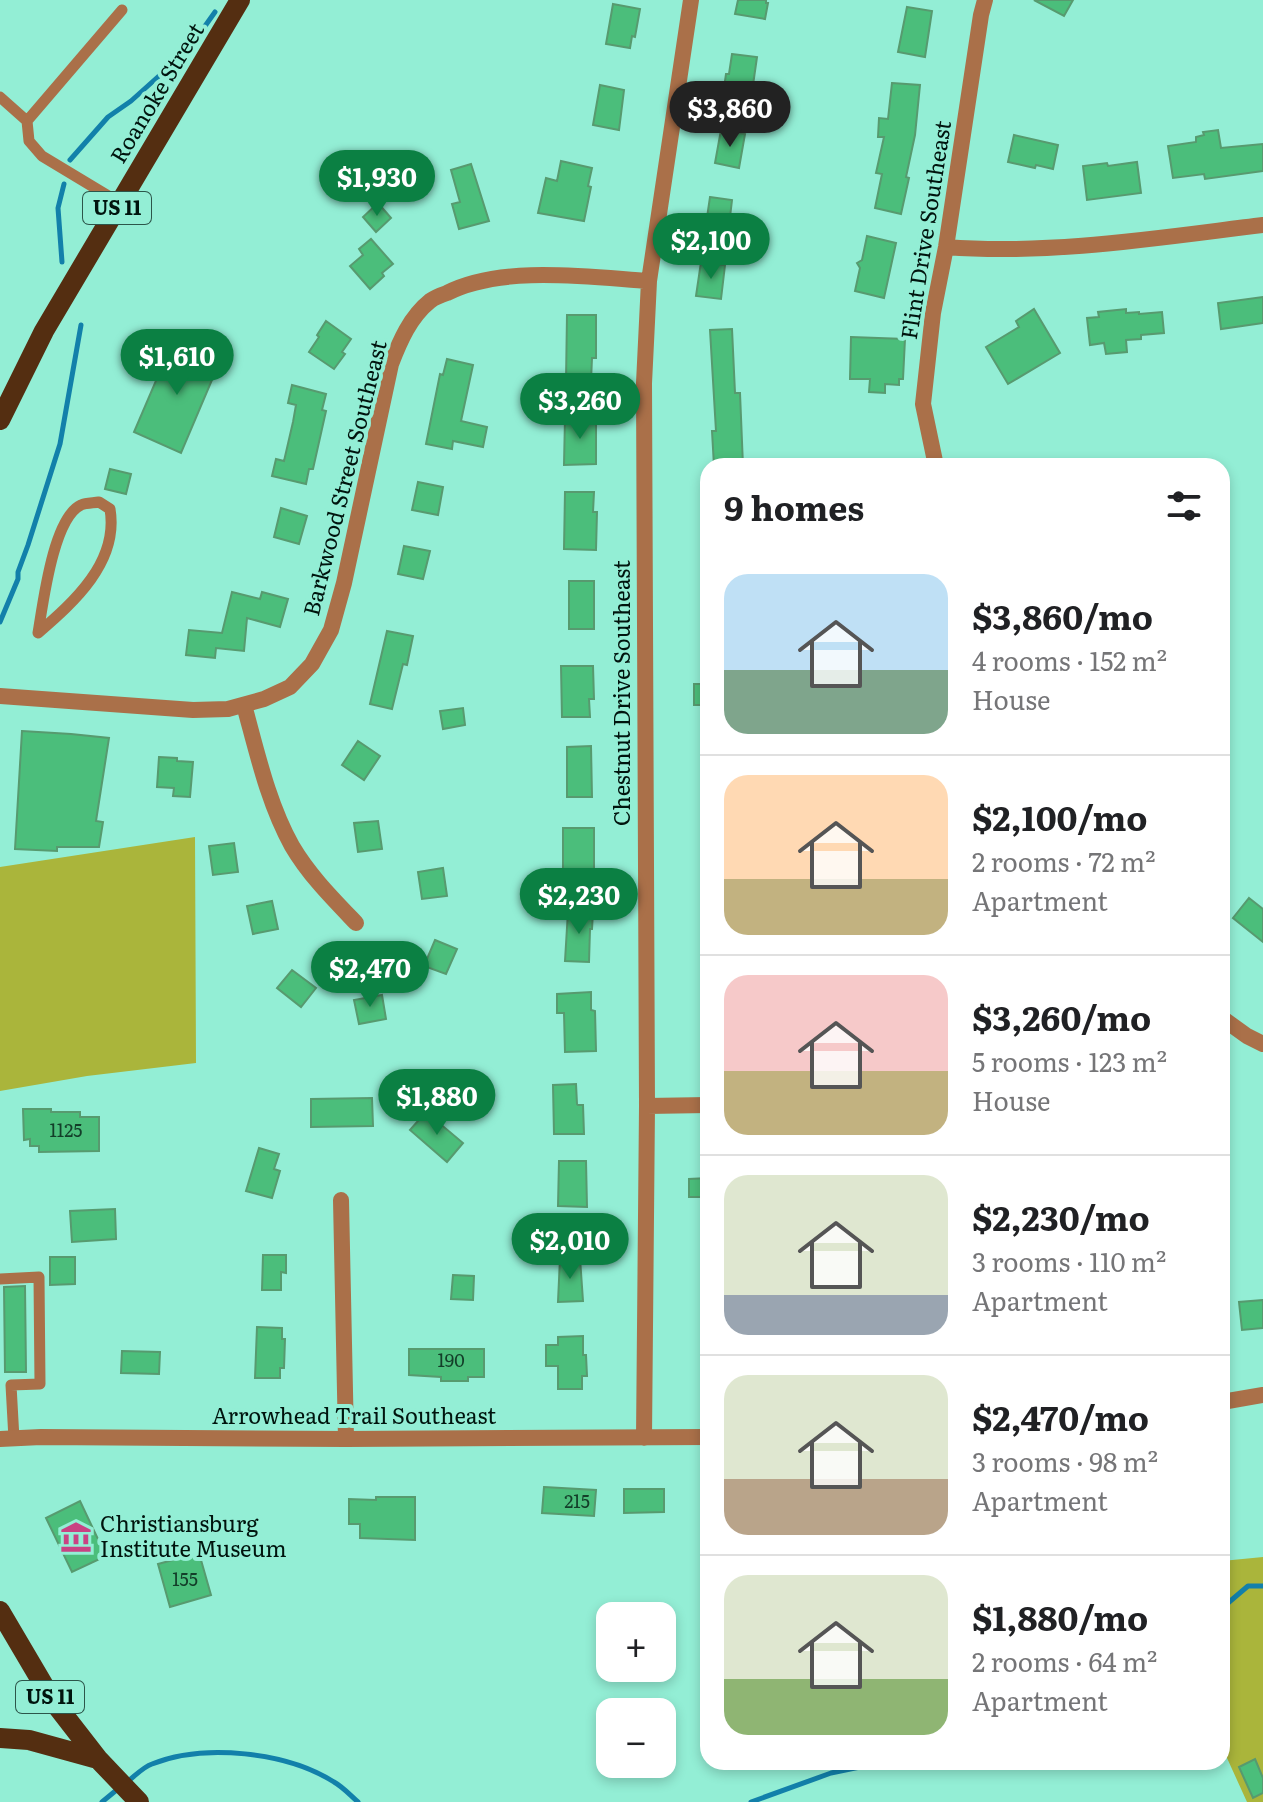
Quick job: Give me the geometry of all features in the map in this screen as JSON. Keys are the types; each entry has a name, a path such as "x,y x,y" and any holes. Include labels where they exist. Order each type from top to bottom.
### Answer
{"main road":[{"name":"Roanoke Street","path":"2,408 44,331 240,0"},
{"name":"US 11","path":"0,1611 53,1701 98,1759 139,1802"},
{"path":"0,1738 29,1740 98,1759"}],"street":[{"name":"Chestnut Drive Southeast","path":"644,1438 647,1106 644,383 649,281 691,0"},
{"name":"Flint Drive Southeast","path":"934,458 923,404 933,313 985,0"},
{"path":"946,247 989,250 1084,247 1263,225"},
{"name":"Barkwood Street Southeast","path":"0,696 193,710 228,709 264,699 290,687 312,664 331,630 391,364 405,329 430,301 465,284 518,276 571,275 649,281"},
{"path":"244,705 276,810 293,846 319,884 356,923"},
{"path":"1230,1024 1263,1044"},
{"path":"647,1106 700,1105"},
{"path":"341,1200 346,1439"},
{"path":"1230,1401 1263,1395"},
{"name":"Arrowhead Trail Southeast","path":"7,1439 700,1437"}],"lane":[{"path":"27,121 122,10"},
{"path":"0,97 27,121 29,141 42,156 120,203"},
{"path":"99,502 110,509 113,524 109,543 94,576 77,598 38,633 61,530 81,505 99,502"},
{"path":"0,1279 39,1277 40,1384 6,1386 7,1439"}],"green space":[{"path":"195,837 196,1063 87,1076 0,1091 0,867"},
{"path":"1263,1557 1263,1802 1247,1802 1230,1765 1230,1560"}],"building":[{"path":"738,0 766,0 765,19 735,14"},
{"path":"1034,0 1073,0 1064,16"},
{"path":"613,4 640,9 630,48 606,44"},
{"path":"907,7 932,11 925,57 898,52"},
{"path":"732,54 757,57 751,99 723,95"},
{"path":"892,83 920,85 915,135 906,177 909,178 901,214 875,208 882,174 876,173 884,137 878,137 879,118 888,119"},
{"path":"600,85 624,90 619,130 593,125"},
{"path":"721,130 745,134 739,168 715,163"},
{"path":"1218,130 1221,148 1263,144 1263,171 1205,179 1204,174 1173,178 1168,146 1196,142 1196,137 1204,135 1203,132"},
{"path":"1014,135 1058,145 1053,169 1008,162"},
{"path":"561,161 592,168 584,221 538,213 546,178 557,181"},
{"path":"1137,162 1141,193 1087,200 1083,166"},
{"path":"471,164 489,221 459,229 452,204 460,202 451,170"},
{"path":"710,197 732,200 728,234 705,231"},
{"path":"378,203 391,218 376,232 363,217"},
{"path":"867,236 896,243 884,298 855,291 860,268 857,263 862,260"},
{"path":"371,239 393,264 370,289 350,266 363,255 359,249"},
{"path":"701,262 725,265 721,299 696,296"},
{"path":"1263,297 1263,323 1221,329 1218,303"},
{"path":"1034,309 1060,353 1008,384 986,347 1019,327 1016,321"},
{"path":"1126,309 1126,313 1162,312 1164,333 1126,340 1127,352 1106,354 1104,343 1090,345 1087,318 1099,317 1098,312"},
{"path":"567,315 596,315 596,358 592,358 591,381 566,381"},
{"path":"326,321 351,339 334,369 309,352"},
{"path":"732,329 735,393 740,393 743,458 714,458 712,431 716,431 710,330"},
{"path":"851,337 905,339 903,379 899,379 899,385 885,384 885,393 869,392 870,379 850,379"},
{"path":"173,341 220,361 181,453 134,432"},
{"path":"447,359 473,365 461,421 487,427 483,447 453,441 452,449 426,444 440,374 443,375"},
{"path":"292,385 326,394 322,410 326,411 313,469 309,469 306,484 272,476 276,459 284,461 293,422 296,405 288,403"},
{"path":"565,418 596,418 596,464 564,465"},
{"path":"110,469 131,474 126,494 105,489"},
{"path":"418,482 443,487 438,515 412,510"},
{"path":"565,492 594,492 596,550 564,549"},
{"path":"281,508 307,516 299,544 274,537"},
{"path":"404,546 430,551 423,579 398,574"},
{"path":"569,581 594,581 594,629 569,629"},
{"path":"232,592 260,599 262,592 288,599 280,627 247,618 244,651 216,648 215,658 186,655 189,630 222,633"},
{"path":"387,631 413,636 392,709 370,704"},
{"path":"561,666 593,666 594,699 589,699 590,717 562,717"},
{"path":"694,684 700,684 700,705 694,705"},
{"path":"463,708 465,725 443,729 440,711"},
{"path":"22,731 109,738 96,821 103,822 99,847 57,847 57,851 15,849"},
{"path":"358,741 380,756 364,780 342,765"},
{"path":"591,746 592,797 567,797 567,747"},
{"path":"159,757 193,762 190,797 173,796 174,788 157,787"},
{"path":"378,821 382,849 358,852 354,823"},
{"path":"563,828 594,828 594,885 563,885"},
{"path":"234,843 238,872 213,875 209,846"},
{"path":"443,868 447,896 422,899 418,872"},
{"path":"1249,898 1263,909 1263,942 1233,918"},
{"path":"272,901 278,929 253,934 247,906"},
{"path":"568,911 593,912 589,962 565,961"},
{"path":"435,940 457,949 446,974 424,966"},
{"path":"292,970 316,988 301,1007 277,988"},
{"path":"591,992 596,1051 565,1052 564,1013 557,1013 557,994"},
{"path":"382,995 386,1019 359,1024 354,1000"},
{"path":"576,1084 577,1104 583,1105 584,1134 554,1134 553,1085"},
{"path":"372,1098 373,1126 311,1127 311,1099"},
{"path":"23,1109 80,1112 80,1117 99,1117 99,1151 39,1152 39,1146 30,1146 30,1139 24,1140"},
{"path":"426,1112 463,1143 447,1162 410,1130"},
{"path":"259,1148 279,1154 274,1169 280,1171 272,1198 246,1191"},
{"path":"559,1161 586,1161 587,1207 558,1206"},
{"path":"700,1178 700,1197 689,1197 689,1179"},
{"path":"115,1209 116,1239 72,1242 70,1211"},
{"path":"263,1255 286,1255 286,1273 281,1272 281,1290 262,1290"},
{"path":"50,1257 75,1257 75,1284 50,1285"},
{"path":"560,1258 580,1258 583,1301 558,1302"},
{"path":"453,1275 474,1276 473,1300 451,1299"},
{"path":"25,1286 26,1372 5,1372 4,1287"},
{"path":"1263,1300 1263,1328 1242,1330 1239,1302"},
{"path":"257,1327 282,1328 282,1339 285,1339 284,1368 280,1368 280,1378 255,1378"},
{"path":"583,1336 587,1376 582,1376 582,1389 558,1389 558,1366 546,1366 546,1345 558,1345 558,1337"},
{"path":"409,1349 484,1349 484,1377 468,1377 468,1381 441,1381 441,1377 409,1375"},
{"path":"122,1351 160,1352 159,1374 121,1373"},
{"path":"544,1487 596,1490 594,1516 542,1513"},
{"path":"624,1489 664,1489 664,1512 624,1513"},
{"path":"376,1497 415,1497 415,1540 360,1538 360,1524 349,1524 349,1499 376,1500"},
{"name":"Christiansburg Institute Museum","path":"80,1501 106,1556 72,1572 46,1518"},
{"path":"199,1553 211,1595 170,1607 158,1564"},
{"path":"1255,1759 1263,1778 1263,1793 1253,1798 1239,1767"}],"waterway":[{"path":"70,160 108,117 131,101 188,50 215,12"},
{"path":"62,262 58,208 64,184"},
{"path":"0,622 18,579 60,444 81,325"},
{"path":"1230,1601 1248,1586 1263,1586"},
{"path":"127,1782 149,1765 173,1758 196,1754 245,1754 315,1772 337,1784 358,1802"},
{"path":"751,1802 845,1770"},
{"path":"102,1802 119,1788"}],"place":[{"name":"Christiansburg Institute Museum","path":"76,1537"}]}
